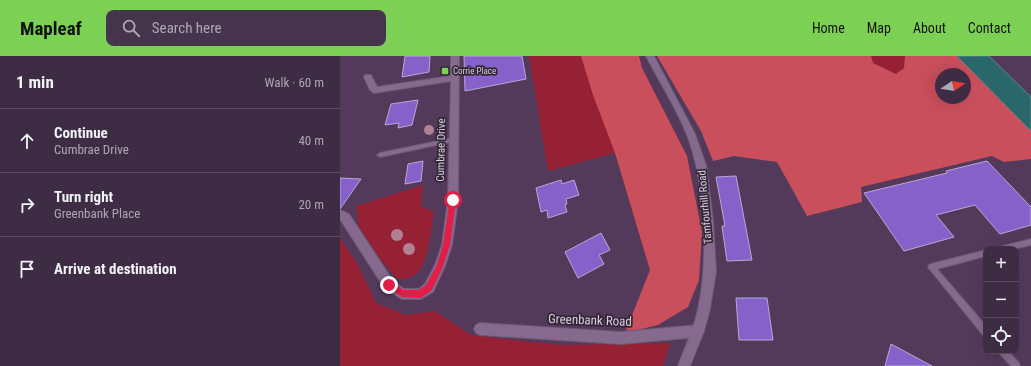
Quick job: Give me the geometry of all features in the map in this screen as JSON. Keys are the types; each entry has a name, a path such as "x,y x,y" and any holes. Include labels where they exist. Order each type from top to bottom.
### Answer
{"street":[{"name":"Cumbrae Drive","path":"340,214 345,217 389,285 402,294 421,294 429,288 440,266 447,245 453,200 455,56"},
{"name":"Tamfourhill Road","path":"650,56 691,134 701,165 708,221 710,271 698,331 684,366"},
{"path":"368,77 374,90 454,78"},
{"name":"Greenbank Road","path":"480,329 621,338 698,331"}],"lane":[{"path":"380,155 453,140"},
{"path":"1014,246 1031,242"},
{"path":"983,254 931,267 983,329"},
{"path":"1006,354 1016,366"}],"shaded area":[{"path":"529,56 639,56 642,68 687,156 702,232 678,291 650,270 615,153 548,171"},
{"path":"581,56 639,56 642,68 687,156 702,232 699,280 688,307 658,325 625,333 650,270 615,153 593,95"},
{"path":"657,56 871,56 873,63 896,74 904,68 905,56 957,56 969,68 935,68 935,104 971,104 971,70 1031,131 1031,159 1004,162 992,156 861,187 862,202 807,216 777,162 734,156 713,161 701,131"},
{"path":"871,56 905,56 904,68 896,74 873,63"},
{"path":"957,56 989,56 1031,97 1031,131 971,70 971,68 969,68"},
{"path":"423,185 421,207 434,211 431,234 425,260 422,267 414,276 397,279 379,258 359,227 356,206"},
{"path":"340,238 358,265 376,303 406,315 435,311 471,335 559,345 670,343 663,366 340,366"}],"building":[{"path":"405,56 430,56 429,72 402,77"},
{"path":"464,56 522,56 526,79 465,91"},
{"path":"418,100 412,125 398,128 399,123 385,125 391,104"},
{"path":"423,161 421,181 405,184 408,164"},
{"path":"987,161 1031,207 1031,225 1000,234 975,205 936,215 954,237 904,251 864,193 947,173 946,171"},
{"path":"736,176 752,260 727,261 722,226 725,226 716,177"},
{"path":"340,178 361,179 340,209"},
{"path":"561,180 562,184 574,180 579,195 566,199 567,204 565,205 567,212 548,218 547,210 541,212 536,188"},
{"path":"601,233 610,250 599,255 604,264 578,278 565,252"},
{"path":"736,298 767,298 773,340 739,340"},
{"path":"891,344 932,366 885,366"}],"place":[{"name":"Corrie Place","path":"445,71"}],"route":[{"path":"389,285 402,294 421,294 429,288 440,266 447,245 453,200"}]}
